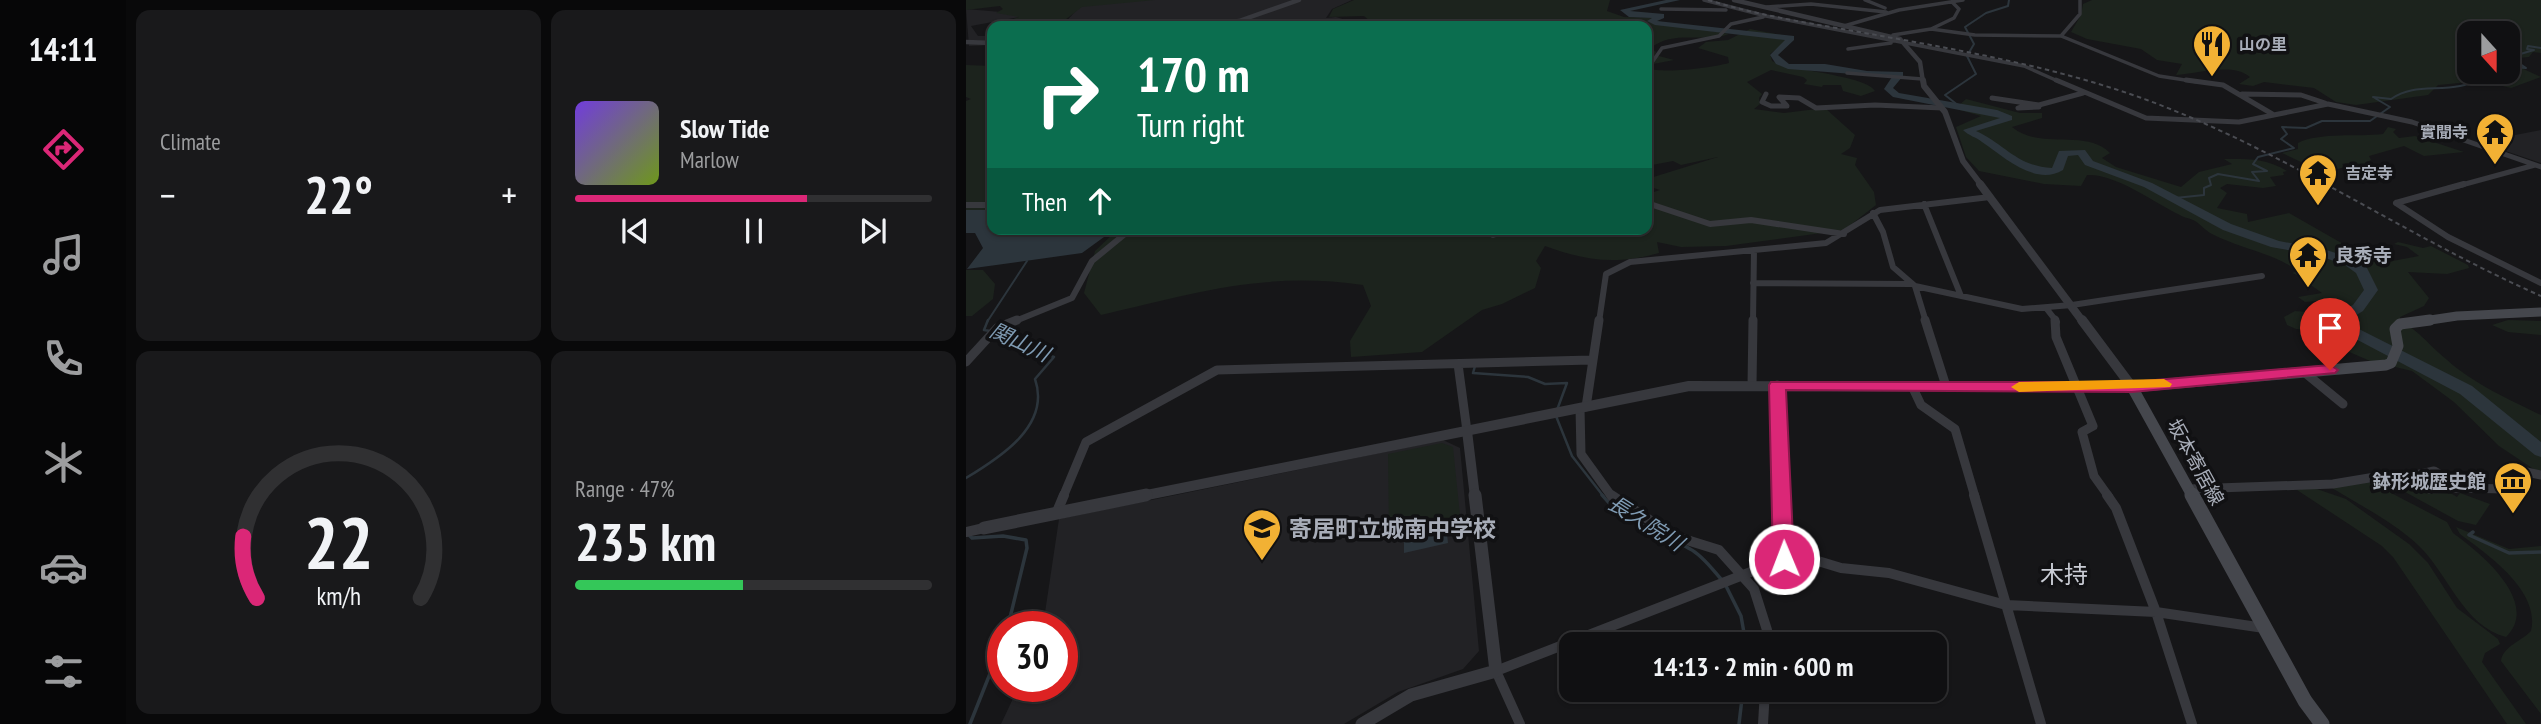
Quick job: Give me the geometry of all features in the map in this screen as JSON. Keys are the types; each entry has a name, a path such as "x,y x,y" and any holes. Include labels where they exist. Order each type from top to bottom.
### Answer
{"main road":[{"path":"2132,387 2391,363 2400,344 2396,326 2411,320 2541,312"},
{"name":"坂本寄居線","path":"2132,387 2305,701 2322,724"}],"street":[{"path":"1238,21 1299,0"},
{"path":"1704,0 1740,11 2030,68 2135,115 2157,120 2239,122 2328,104"},
{"path":"1734,0 1893,35 1931,29 1954,18 1959,9 1953,3"},
{"path":"1865,0 1890,12"},
{"path":"1844,26 1890,12 1964,0"},
{"path":"2061,36 2080,14 2080,0"},
{"path":"1767,7 1788,2 1810,2 1890,12"},
{"path":"1661,9 1740,11"},
{"path":"1653,61 1662,47 1725,31 1737,22 1766,16"},
{"path":"1931,29 1975,35 2061,36 2138,65 2159,76 2218,83 2274,115"},
{"path":"1893,35 1920,62 1922,79 1933,99 1942,108 1959,153 2132,387"},
{"path":"966,42 987,43"},
{"path":"1848,49 1900,42"},
{"path":"1847,73 1922,79"},
{"path":"1760,87 1766,94 1779,97 1805,97 1815,108 1875,105 1942,108"},
{"path":"1992,98 2039,105 2083,93"},
{"path":"1766,94 1764,104 1787,106 1779,97"},
{"path":"2241,94 2301,95 2328,104 2412,122 2539,165"},
{"path":"2029,104 2018,108 2038,108 2039,105"},
{"path":"2539,165 2396,204 2468,249 2507,264 2541,284"},
{"path":"1767,632 1760,603 1742,574 1718,550 1674,536 1613,498 1581,454 1583,407 1606,274 1630,262 1826,243 1873,213 1990,197"},
{"path":"1924,204 1961,296"},
{"path":"966,205 987,205"},
{"path":"1652,205 1710,224 1751,220 1843,234"},
{"path":"1873,213 1879,222 1888,263 1914,285 1946,386"},
{"path":"966,362 997,328 1072,299 1091,261 1122,235"},
{"path":"1752,385 1754,250"},
{"path":"1753,284 1914,285 2013,309 2072,305 2262,276"},
{"path":"2046,308 2057,322 2056,337 2085,403 2083,408 2093,426 2082,432 2094,476 2116,508 2156,612 2192,724"},
{"path":"1056,514 1086,442 1217,370 1591,359"},
{"path":"1458,364 1496,671 1520,724"},
{"path":"2304,372 2343,404"},
{"path":"1777,385 1784,559"},
{"path":"966,532 1689,386 2132,387"},
{"path":"1913,386 1921,405 1955,429 2041,724"},
{"path":"2189,489 2333,484 2381,476 2430,489 2504,489 2511,487 2526,470 2541,475"},
{"path":"2394,480 2434,471 2463,488"},
{"path":"1362,724 1411,695 1438,685 1496,671 1784,559 1889,573 2006,605 2156,612 2265,628"},
{"path":"1763,724 1764,702"}],"shaded area":[{"path":"966,0 1155,0 1082,7 1064,21 1007,21 1019,17 996,13 1003,9 1000,6 966,10"},
{"path":"1146,0 1352,0 1332,9 1326,18 1336,17 1349,21 1067,21 1080,6"},
{"path":"1354,0 1610,0 1607,11 1624,17 1663,18 1657,21 1729,34 1710,38 1670,39 1652,47 1652,21 1370,21 1364,16 1329,17 1333,9"},
{"path":"2092,0 2541,0 2541,53 2533,52 2529,57 2520,58 2520,21 2457,21 2457,83 2438,85 2428,95 2356,105 2336,102 2314,88 2264,82 2253,86 2239,84 2250,77 2234,70 2176,75 2182,64 2157,60 2141,49 2087,39 2071,32 2081,15 2083,4"},
{"path":"966,9 1024,16 971,26 978,36 987,36 987,45 969,46"},
{"path":"1750,29 1792,37 1770,54 1772,61 1858,81 1875,91 1861,96 1843,91 1841,85 1822,87 1804,84 1807,80 1803,77 1771,70 1747,82 1762,94 1759,98 1760,104 1754,109 1784,113 1825,108 1855,135 1850,148 1841,154 1857,158 1855,165 1874,192 1876,205 1844,230 1726,246 1681,247 1657,242 1659,253 1615,260 1588,258 1545,246 1536,261 1541,268 1535,288 1502,304 1482,310 1422,352 1351,357 1350,341 1371,306 1363,285 1294,281 1230,286 1101,315 1084,293 1095,251 1112,235 1652,235 1652,193 1660,190 1652,188 1652,177 1718,157 1681,165 1673,161 1652,165 1652,69 1675,70 1729,63 1728,57 1698,48 1706,42 1728,40"},
{"path":"1652,49 1656,52 1655,55 1674,60 1652,64"},
{"path":"966,65 987,66 987,210 966,210 966,101 971,99 966,97"},
{"path":"2520,67 2541,77 2511,88 2494,84 2520,84"},
{"path":"1966,99 2020,113 2042,113 2042,118 2012,127 2036,138 2076,140 2100,146 2110,153 2102,158 2116,167 2181,187 2199,172 2232,164 2224,159 2264,161 2287,171 2283,172 2284,175 2270,177 2276,186 2263,188 2227,184 2220,188 2227,193 2217,208 2247,214 2248,222 2289,213 2352,249 2387,262 2419,256 2407,247 2394,244 2398,242 2423,248 2431,246 2468,265 2469,268 2447,274 2408,272 2429,298 2424,306 2400,317 2400,320 2467,376 2541,415 2541,474 2499,446 2454,402 2412,371 2370,361 2338,347 2316,326 2318,331 2296,329 2287,325 2284,317 2295,311 2307,312 2315,325 2311,304 2317,301 2305,302 2298,297 2322,293 2305,281 2308,279 2292,273 2298,271 2288,265 2212,234 2195,221 2110,179 2087,175 2081,186 2044,184 1979,171 1966,157 1956,127 1981,116 1960,110 1958,106"},
{"path":"2388,127 2396,129 2393,132 2399,138 2415,136 2464,152 2424,156 2404,146 2369,156 2371,160 2367,162 2371,167 2346,163 2342,164 2345,167 2327,172 2305,168 2301,162 2282,153 2298,149 2298,143 2317,137 2383,134"},
{"path":"2541,130 2541,163 2485,144 2510,136"},
{"path":"966,210 987,210 987,235 1107,235 1082,253 967,269 983,248 975,233 966,233"},
{"path":"966,270 983,270 995,284 993,299 972,316 966,316"},
{"path":"2508,320 2541,321 2541,335 2508,332 2492,325"},
{"name":"寄居町立城南中学校","path":"1443,440 1460,448 1479,651 1463,669 1398,692 1344,724 1001,724 1011,702 1078,702 1078,611 1045,611 1059,519"},
{"path":"1442,443 1453,447 1460,516 1389,532 1388,454"},
{"path":"2370,482 2447,522 2453,533 2491,566 2512,594 2516,609 2515,624 2506,637 2478,622 2429,557 2408,536 2332,488"},
{"path":"2387,482 2447,491 2457,497 2460,493 2490,504 2476,525 2458,521"},
{"path":"2311,487 2346,499 2409,544 2428,563 2457,608 2498,639 2500,644 2485,653 2482,662 2526,724 2507,724 2393,557 2382,546 2297,490"},
{"path":"1446,524 1448,543 1404,553 1404,533"},
{"path":"2456,527 2509,549 2541,546 2541,714 2501,661 2505,651 2531,631 2532,616 2528,601 2509,574 2460,534"}],"waterway":[{"path":"1651,21 1661,16 1632,15 1624,10 1677,0"},
{"path":"1959,106 1945,95 1976,74 1967,56 1974,44 1965,27 1986,13 2008,6 2009,0"},
{"path":"1652,22 1791,38 1774,55 1779,62 1788,66 1825,67 1867,74 1900,74 1889,84 1888,89 1896,95 1997,113 2009,118 1968,130 2026,167 2054,171 2059,168 2063,153 2081,152 2089,163 2148,185 2227,227 2276,244 2323,253 2350,262 2362,271 2371,290 2358,308 2336,318 2338,324 2451,380 2495,412 2541,451"},
{"path":"2520,54 2534,50 2527,49 2528,46 2541,48"},
{"path":"2520,64 2526,68 2520,68"},
{"path":"2175,198 2204,195 2204,188 2211,185 2209,178 2218,174 2259,181 2252,172 2267,171 2253,164 2258,157 2294,148 2281,139 2287,134 2282,127 2306,128 2322,121 2370,121 2390,107 2373,97 2391,99 2407,91 2466,84"},
{"name":"関山川","path":"988,321 1027,261"},
{"name":"関山川","path":"988,321 984,330 990,331"},
{"name":"関山川","path":"966,478 994,460 1020,438 1036,411 1038,396 1035,379 1054,357 1003,339 1000,330"},
{"name":"長久院川","path":"1475,366 1473,373 1528,377 1545,384 1567,383 1557,410"},
{"name":"長久院川","path":"1556,416 1572,456 1604,497"},
{"name":"長久院川","path":"1604,497 1632,519 1694,552 1707,562 1721,579"},
{"path":"2473,532 2469,535 2509,553 2541,552"},
{"name":"関山川","path":"968,534 972,538 1003,536 1026,540 1027,548 1012,611"},
{"name":"長久院川","path":"1725,584 1741,616 1744,632"},
{"name":"関山川","path":"970,724 987,681"},
{"name":"長久院川","path":"1739,724 1742,702"}],"railway":[{"path":"1708,0 1778,17 2037,67 2147,100 2248,144 2442,248 2541,296"}],"slow traffic":[{"path":"2019,387 2132,387 2164,384"}],"place":[{"name":"山の里","path":"2212,78"},
{"name":"實聞寺","path":"2495,166"},
{"name":"吉定寺","path":"2318,207"},
{"name":"良秀寺","path":"2308,289"},
{"name":"鉢形城歴史館","path":"2513,515"},
{"name":"寄居町立城南中学校","path":"1262,562"}],"district":[{"name":"木持","path":"2064,574"}],"route":[{"path":"1784,559 1777,385 2132,387 2330,370"}]}
